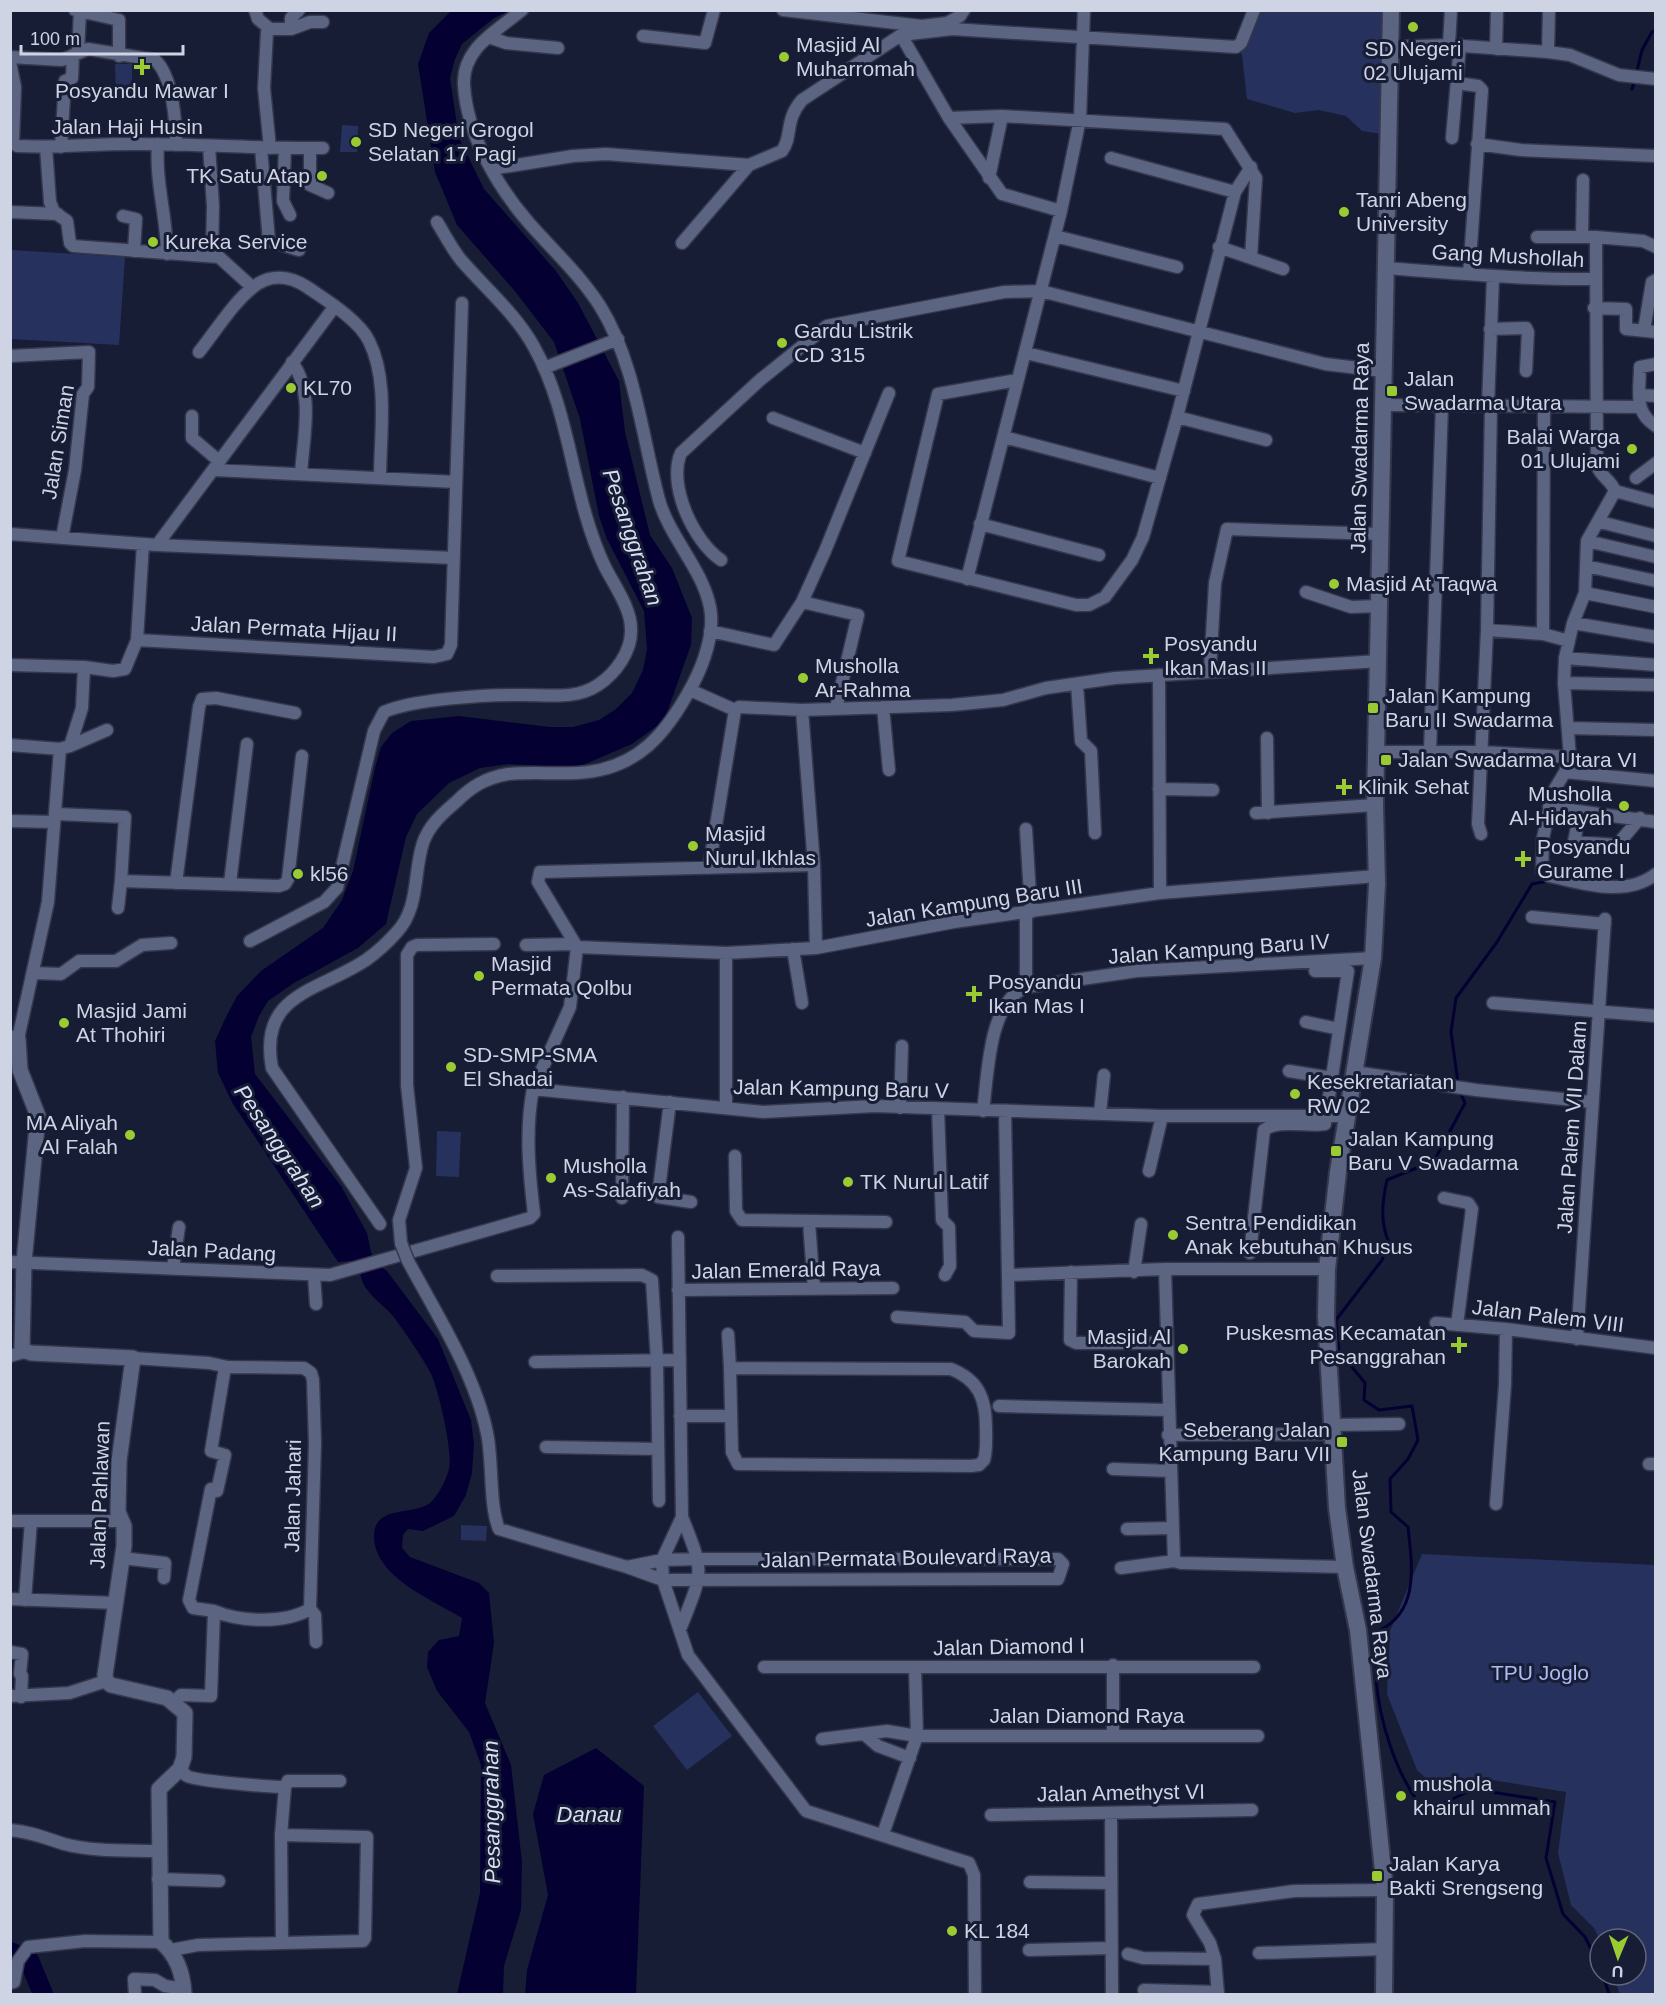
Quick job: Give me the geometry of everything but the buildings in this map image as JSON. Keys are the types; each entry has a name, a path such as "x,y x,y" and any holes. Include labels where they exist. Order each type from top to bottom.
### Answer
{"main road":[{"name":"Jalan Swadarma Raya","path":"1384,1995 1385,1890 1358,1630 1345,1567 1337,1508 1326,1317 1327,1269 1345,1116 1373,958 1377,876 1376,805 1384,268 1391,10"}],"street":[{"path":"255,10 258,19 270,29 291,29 310,22 323,22"},
{"path":"291,29 291,18 299,10"},
{"path":"380,1224 272,1068 269,1039 280,1010 298,995 366,960 396,933 409,915 423,843 430,829 473,786 493,777 532,772 579,773 623,762 652,744 671,723 690,690 705,656 710,631 711,610 706,593 668,525 660,503 629,372 615,341 584,284 522,215 491,169 469,114 464,83 470,57 476,46 522,10"},
{"path":"643,36 705,43 714,10"},
{"path":"967,579 1055,236 1080,120 1084,10"},
{"path":"682,243 749,165 782,151 787,141 790,116 802,100 897,38 952,29 1236,48 1241,43 1254,10"},
{"path":"1451,10 1457,82 1452,138"},
{"path":"1496,49 1497,10"},
{"path":"1548,52 1549,10"},
{"path":"61,147 65,81 72,78 76,53 77,11 119,20 119,56"},
{"path":"788,11 922,26 946,22 962,13"},
{"path":"270,29 267,32 264,88 269,241 299,249"},
{"path":"489,37 506,43 558,48"},
{"path":"897,38 989,178 1002,194 1061,211"},
{"path":"1391,47 1454,45 1548,52 1570,55 1618,75 1656,79"},
{"path":"10,57 62,60 88,49 119,56 150,59 159,63 176,111 176,145"},
{"name":"Jalan Haji Husin","path":"10,62 15,87 13,142 17,146 158,144 323,148"},
{"path":"1457,82 1481,88 1469,274"},
{"path":"949,118 1002,116 1219,126 1228,131 1251,167 1257,186 1251,257"},
{"path":"989,178 1002,116"},
{"path":"158,144 158,185 167,235 167,254"},
{"path":"1477,144 1521,150 1656,156"},
{"path":"209,146 213,206 212,255"},
{"path":"46,147 50,202 58,214 67,221 70,243 73,246 167,254 212,255 223,258 232,270 252,287"},
{"path":"285,148 283,201 290,215"},
{"path":"310,148 310,185 328,193"},
{"path":"491,169 573,156 606,154 749,165"},
{"path":"1111,158 1235,192"},
{"path":"1017,380 938,394 898,561 1076,605 1096,603 1105,597 1125,569 1143,537 1178,417 1219,247 1235,192 1251,167"},
{"path":"1582,236 1583,180"},
{"path":"10,212 58,214"},
{"path":"123,216 136,219 132,251"},
{"path":"250,941 324,902 337,888 363,769 374,731 384,712 424,703 485,697 567,696 597,686 619,665 626,652 632,630 585,517 547,367 528,336 460,259 437,222"},
{"path":"1055,236 1177,267"},
{"path":"1537,237 1596,237 1643,241 1656,247"},
{"path":"1596,237 1594,309 1597,466 1600,474 1611,482 1615,491"},
{"path":"1219,247 1283,269"},
{"name":"Gang Mushollah","path":"1384,268 1493,278 1595,279"},
{"path":"199,351 252,287 275,278 294,278 335,306 370,342 380,382 380,478"},
{"path":"1480,834 1478,822 1487,630 1490,329 1493,278"},
{"path":"1594,309 1626,309 1626,328 1650,331 1654,284"},
{"path":"721,560 708,551 695,533 677,483 677,462 681,453 760,380 827,326 1004,292 1041,291 1325,364 1383,368"},
{"name":"Jalan Permata Hijau II","path":"137,640 444,656 451,645 462,303"},
{"path":"158,545 335,306"},
{"path":"1490,329 1526,328 1528,332 1526,371"},
{"path":"547,367 615,341"},
{"name":"Jalan Siman","path":"10,356 89,352 88,387 83,394 75,470 62,538"},
{"path":"1026,353 1184,391"},
{"path":"292,362 300,373 306,390 301,474"},
{"path":"1656,364 1640,367 1640,401 1644,418 1656,426"},
{"path":"710,631 774,645 802,602 889,393"},
{"path":"1383,405 1597,405 1640,401 1656,396"},
{"path":"1430,751 1442,405"},
{"path":"1543,634 1544,405"},
{"path":"192,416 192,438 216,465 301,474 456,482"},
{"path":"1178,417 1266,440"},
{"path":"773,418 865,453"},
{"path":"1004,437 1160,478"},
{"path":"1636,478 1656,462"},
{"path":"1615,491 1656,502"},
{"path":"1615,491 1587,541 1585,593 1565,658 1564,683 1570,757 1565,772 1553,792 1549,807 1542,871 1549,876 1603,887 1640,883 1656,874"},
{"path":"1599,522 1656,536"},
{"path":"980,524 1098,555"},
{"path":"1210,670 1215,583 1227,529 1381,534"},
{"path":"10,534 158,545 454,558"},
{"path":"1587,541 1656,557"},
{"path":"10,664 84,667 113,671 125,669 137,640 143,544"},
{"path":"1586,566 1656,581"},
{"path":"1306,592 1351,607 1380,606"},
{"path":"1585,593 1656,608"},
{"path":"802,602 858,615 836,708"},
{"path":"1574,623 1656,637"},
{"path":"1487,630 1543,634 1569,641"},
{"path":"1565,658 1656,665"},
{"path":"735,710 739,707 802,710 1003,700 1046,688 1159,675 1379,661"},
{"path":"84,667 82,708 65,748 55,818 48,902 34,973 14,1039 20,1070 38,1116 17,1262 21,1347 17,1354 133,1358"},
{"path":"1159,675 1160,893"},
{"path":"1564,683 1656,685"},
{"path":"1077,684 1081,741 1091,751 1095,833"},
{"path":"690,690 735,710"},
{"path":"176,883 199,707 202,699 216,698 295,713"},
{"path":"883,707 889,770"},
{"path":"709,868 735,710"},
{"path":"802,710 814,865 816,948"},
{"path":"1568,728 1656,730"},
{"path":"10,745 65,748 107,730"},
{"path":"1267,738 1262,813 1376,805"},
{"path":"230,883 247,744"},
{"path":"1377,752 1482,752 1570,757"},
{"path":"121,881 285,884 288,879 303,756"},
{"path":"1565,772 1656,781"},
{"path":"1159,789 1213,790"},
{"path":"1549,807 1656,822"},
{"path":"1580,812 1574,842 1617,845 1640,818"},
{"path":"10,821 125,817 118,908"},
{"path":"983,1111 992,1042 1001,1013 1016,991 1026,987 1028,912 1026,829"},
{"path":"533,1089 570,1007 576,945 538,882 540,872 814,865"},
{"name":"Jalan Kampung Baru III","path":"526,945 576,945 726,953 816,948 954,922 1160,893 1377,876"},
{"name":"Jalan Palem VII Dalam","path":"1532,917 1605,922 1577,1339"},
{"path":"34,973 61,974 79,961 116,960 142,945 171,943"},
{"path":"402,1258 399,1220 416,1168 407,1085 407,955 412,947 417,945 494,944"},
{"path":"793,949 802,1003"},
{"path":"726,953 726,1108"},
{"name":"Jalan Kampung Baru IV","path":"1026,987 1137,971 1373,958"},
{"path":"1250,1253 1264,1130 1272,1125 1325,1124 1348,971 1315,971"},
{"path":"1493,1004 1656,1016"},
{"path":"1306,1022 1339,1029"},
{"path":"900,1108 902,1046"},
{"path":"1289,1071 1332,1078"},
{"path":"1354,1072 1474,1090 1592,1102"},
{"path":"1100,1113 1104,1075"},
{"name":"Jalan Kampung Baru V","path":"533,1089 764,1112 858,1107 1162,1116 1345,1116"},
{"name":"Jalan Padang","path":"17,1262 314,1275 340,1273 402,1258 531,1217 534,1214 528,1152 533,1089"},
{"path":"622,1198 623,1097"},
{"path":"670,1102 658,1197 691,1202"},
{"path":"938,1109 942,1220 949,1225 951,1264 945,1275"},
{"path":"897,1317 965,1322 974,1330 1008,1334 1010,1328 1005,1112"},
{"path":"1149,1171 1162,1116"},
{"path":"735,1156 736,1211 742,1220 886,1222"},
{"path":"1444,1198 1468,1203 1472,1209 1457,1325"},
{"path":"809,1222 814,1288"},
{"path":"1134,1272 1141,1224"},
{"path":"173,1268 179,1227"},
{"path":"678,1237 682,1517 699,1559 700,1580 681,1627"},
{"name":"Jalan Permata Boulevard Raya","path":"402,1258 458,1355 479,1406 487,1431 499,1529 663,1580 1058,1579 1063,1564 1058,1559 699,1559 662,1560 627,1567"},
{"path":"1009,1275 1134,1272 1165,1269 1327,1269"},
{"path":"1165,1269 1168,1435 1174,1561"},
{"path":"1071,1272 1070,1340 1076,1343 1166,1344"},
{"path":"314,1275 315,1304"},
{"path":"497,1276 648,1277 653,1286 657,1361 659,1501"},
{"name":"Jalan Emerald Raya","path":"678,1290 893,1288"},
{"name":"Jalan Palem VIII","path":"1436,1323 1506,1329 1656,1348"},
{"path":"1496,1504 1505,1386 1506,1329"},
{"path":"728,1334 730,1416 734,1460 745,1465 971,1466 979,1465 986,1453 986,1407 983,1396 972,1380 951,1369 730,1368"},
{"name":"Jalan Jahari","path":"133,1358 209,1363 225,1367 304,1368 311,1373 315,1443 310,1609"},
{"name":"Jalan Pahlawan","path":"106,1682 106,1659 122,1558 123,1521 118,1512 119,1461 133,1358"},
{"path":"535,1362 680,1360"},
{"path":"225,1367 211,1451 225,1455 217,1491 211,1489 189,1600 193,1608 214,1611 230,1618 264,1619 294,1615 310,1609 315,1615 316,1642"},
{"path":"999,1406 1168,1410"},
{"path":"681,1416 730,1416"},
{"path":"1168,1435 1333,1430 1399,1424"},
{"path":"546,1447 658,1449"},
{"path":"1113,1469 1171,1471"},
{"path":"682,1517 662,1560 663,1580 692,1661 802,1807 960,1859 972,1866 975,1995"},
{"path":"10,1521 123,1521"},
{"path":"25,1600 31,1521"},
{"path":"1127,1529 1172,1528"},
{"path":"122,1558 165,1563 164,1578"},
{"path":"1121,1568 1174,1561 1345,1567"},
{"path":"10,1599 116,1603"},
{"path":"174,1702 181,1695 211,1696 214,1611"},
{"path":"10,1652 22,1654 20,1674 22,1676 16,1696 69,1693 106,1682 167,1698 185,1713 187,1723 184,1757 180,1769 159,1789 158,1851 158,1880 166,1946 179,1966 184,1992 155,1980 134,1979 135,1995"},
{"path":"1113,1665 1113,1736"},
{"name":"Jalan Diamond I","path":"764,1667 915,1668 1113,1665 1254,1667"},
{"path":"883,1834 917,1736 915,1668"},
{"name":"Jalan Diamond Raya","path":"822,1739 887,1731 917,1736 1258,1736"},
{"path":"864,1734 878,1746 909,1758"},
{"path":"180,1769 188,1777 239,1782 256,1787 285,1787"},
{"path":"282,1943 281,1834 285,1787 288,1781 340,1781"},
{"name":"Jalan Amethyst VI","path":"991,1815 1252,1810"},
{"path":"1110,1813 1112,1995"},
{"path":"10,1830 34,1832 65,1844 81,1847 158,1851"},
{"path":"12,1982 18,1961 28,1947 85,1941 166,1946 359,1941 365,1938 367,1837 281,1834"},
{"path":"158,1880 219,1881"},
{"path":"1030,1882 1109,1883"},
{"path":"1144,1990 1218,1993 1215,1959 1210,1943 1193,1915 1198,1904 1294,1891 1385,1890"},
{"path":"1029,1950 1111,1948"},
{"path":"1259,1953 1386,1949"},
{"path":"1128,1954 1143,1958 1215,1959"}],"green space":[{"path":"1254,11 1390,11 1389,135 1362,131 1346,116 1319,110 1295,113 1247,99 1242,55 1236,47"},
{"path":"115,64 132,64 132,96 116,96"},
{"path":"342,125 358,126 357,152 340,152"},
{"path":"11,250 125,257 119,345 11,339"},
{"path":"437,1131 461,1132 459,1177 436,1176"},
{"path":"461,1525 487,1526 486,1541 461,1540"},
{"name":"TPU Joglo","path":"1422,1554 1655,1565 1655,1994 1620,1994 1617,1987 1648,1987 1648,1927 1593,1927 1571,1905 1558,1853 1566,1792 1479,1778 1439,1791 1417,1770 1387,1694 1390,1631"},
{"path":"698,1692 732,1736 687,1770 653,1726"}],"water":[{"name":"Pesanggrahan","path":"451,11 509,11 494,18 462,44 455,59 450,78 459,138 484,189 556,271 578,303 619,381 625,432 650,535 672,568 692,618 691,645 664,721 632,744 576,768 508,764 480,768 449,783 417,814 406,837 386,924 358,948 294,983 268,1001 251,1037 255,1074 341,1186 367,1233 371,1252 378,1265 387,1271 438,1339 471,1420 474,1444 472,1473 466,1495 454,1516 423,1531 408,1529 403,1535 402,1548 410,1557 479,1583 489,1593 494,1643 485,1703 511,1765 522,1862 521,1910 504,1966 503,1994 457,1994 480,1893 481,1765 469,1732 437,1691 427,1667 428,1652 439,1640 459,1636 462,1618 421,1595 394,1575 383,1563 376,1550 374,1535 376,1525 389,1514 426,1506 440,1491 446,1478 450,1461 449,1450 445,1422 435,1384 425,1363 401,1327 364,1285 356,1264 353,1261 338,1262 233,1104 218,1073 215,1041 237,996 261,971 323,928 342,900 353,871 381,747 392,733 411,721 459,716 550,727 573,727 599,720 616,709 632,693 643,670 647,649 644,611 607,539 599,516 580,419 554,342 514,290 457,225 435,172 418,64 429,33"},
{"name":"Danau","path":"596,1748 644,1786 636,1994 525,1994 527,1970 548,1895 533,1814 544,1775"}],"waterway":[{"path":"1637,71 1642,50 1652,32 1656,31"},
{"path":"1632,89 1635,80"},
{"path":"1458,1083 1451,1032 1456,998 1497,942 1532,884 1548,881"},
{"path":"1459,1090 1465,1103 1434,1161 1387,1180 1383,1212 1384,1227 1389,1243 1382,1260 1336,1320 1339,1351 1365,1383 1364,1400 1379,1410 1412,1406 1418,1440 1408,1459 1390,1479 1391,1512 1408,1527 1411,1572 1407,1600 1401,1612 1392,1623 1378,1631 1376,1672 1378,1694 1385,1728 1396,1761 1420,1805 1436,1807 1473,1789 1555,1802 1546,1858 1563,1914 1588,1943"},
{"path":"10,1952 29,1960 43,1994"},
{"path":"1607,1987 1609,1994"}],"place":[{"name":"SD Negeri 02 Ulujami","path":"1413,27"},
{"name":"Masjid Al Muharromah","path":"784,57"},
{"name":"Posyandu Mawar I","path":"142,67"},
{"name":"SD Negeri Grogol Selatan 17 Pagi","path":"356,142"},
{"name":"TK Satu Atap","path":"322,176"},
{"name":"Tanri Abeng University","path":"1344,212"},
{"name":"Kureka Service","path":"153,242"},
{"name":"Gardu Listrik CD 315","path":"782,343"},
{"name":"KL70","path":"291,388"},
{"name":"Jalan Swadarma Utara","path":"1392,391"},
{"name":"Balai Warga 01 Ulujami","path":"1632,449"},
{"name":"Masjid At Taqwa","path":"1334,584"},
{"name":"Posyandu Ikan Mas II","path":"1151,656"},
{"name":"Musholla Ar-Rahma","path":"803,678"},
{"name":"Jalan Kampung Baru II Swadarma","path":"1373,708"},
{"name":"Jalan Swadarma Utara VI","path":"1386,760"},
{"name":"Klinik Sehat","path":"1344,787"},
{"name":"Musholla Al-Hidayah","path":"1624,806"},
{"name":"Masjid Nurul Ikhlas","path":"693,846"},
{"name":"Posyandu Gurame I","path":"1523,859"},
{"name":"kl56","path":"298,874"},
{"name":"Masjid Permata Qolbu","path":"479,976"},
{"name":"Posyandu Ikan Mas I","path":"974,994"},
{"name":"Masjid Jami At Thohiri","path":"64,1023"},
{"name":"SD-SMP-SMA El Shadai","path":"451,1067"},
{"name":"Kesekretariatan RW 02","path":"1295,1094"},
{"name":"MA Aliyah Al Falah","path":"130,1135"},
{"name":"Jalan Kampung Baru V Swadarma","path":"1336,1151"},
{"name":"Musholla As-Salafiyah","path":"551,1178"},
{"name":"TK Nurul Latif","path":"848,1182"},
{"name":"Sentra Pendidikan Anak kebutuhan Khusus","path":"1173,1235"},
{"name":"Puskesmas Kecamatan Pesanggrahan","path":"1459,1345"},
{"name":"Masjid Al Barokah","path":"1183,1349"},
{"name":"Seberang Jalan Kampung Baru VII","path":"1342,1442"},
{"name":"mushola khairul ummah","path":"1401,1796"},
{"name":"Jalan Karya Bakti Srengseng","path":"1377,1876"},
{"name":"KL 184","path":"952,1931"}]}
